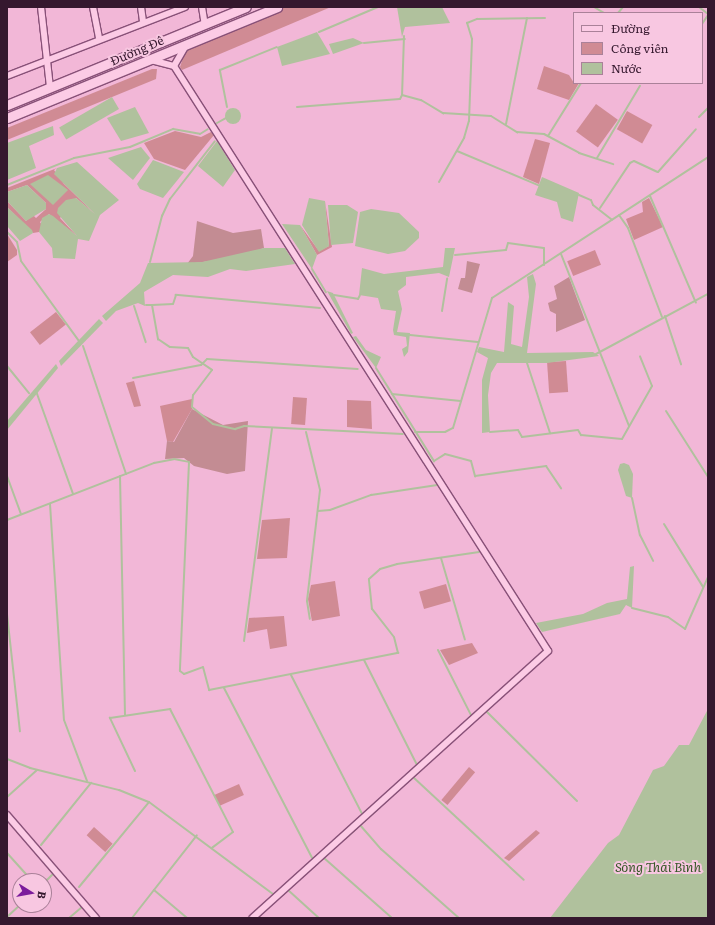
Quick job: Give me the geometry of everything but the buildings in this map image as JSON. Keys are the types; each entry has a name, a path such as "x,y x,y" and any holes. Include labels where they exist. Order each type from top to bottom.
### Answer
{"street":[{"path":"41,7 48,58 50,87 103,79"},
{"path":"93,7 99,39"},
{"path":"141,7 143,21"},
{"path":"7,76 48,58 143,21 185,7"},
{"path":"202,7 205,25"},
{"name":"Đường Đê","path":"7,118 277,7"},
{"name":"Đường Đê","path":"7,105 205,25 240,8"},
{"path":"174,66 189,43"},
{"path":"148,59 174,66 548,651 253,918"},
{"path":"7,815 96,918"}],"green space":[{"path":"283,7 331,7 182,70 180,67 186,49 194,44"},
{"path":"544,66 569,75 573,84 578,84 569,100 537,89"},
{"path":"152,69 157,69 156,79 7,140 7,128"},
{"path":"596,104 618,120 598,147 576,132"},
{"path":"627,111 652,125 642,143 617,129"},
{"path":"175,131 201,137 211,132 214,135 185,170 154,159 144,143"},
{"path":"535,139 550,143 539,184 523,177"},
{"path":"57,168 54,170 64,184 95,214 76,198 60,218 77,236 49,214 40,222 43,227 39,232 33,233 7,207 7,201 26,221 33,215 36,218 46,209 46,203 27,185 7,192 7,188"},
{"path":"649,198 663,227 634,240 626,219 643,212 642,202"},
{"path":"325,201 332,247 317,255 300,225 319,251 329,246"},
{"path":"7,234 17,250 17,255 7,262"},
{"path":"595,250 601,265 573,276 567,261"},
{"path":"56,312 66,325 40,345 30,332"},
{"path":"566,361 568,392 549,393 547,362"},
{"path":"134,381 141,406 134,407 126,383"},
{"path":"293,397 307,398 305,425 291,424"},
{"path":"192,399 192,409 173,442 167,441 160,406"},
{"path":"347,400 371,401 372,429 347,427"},
{"path":"290,518 287,558 257,559 262,520"},
{"path":"335,581 340,616 312,621 308,599 311,585"},
{"path":"446,584 451,601 424,609 419,592"},
{"path":"284,616 287,646 270,649 267,629 247,633 249,618"},
{"path":"472,643 478,653 449,665 440,650"},
{"path":"469,767 475,772 447,805 441,800"},
{"path":"239,784 244,795 219,806 214,795"},
{"path":"94,827 113,844 105,852 87,835"},
{"path":"536,830 540,833 509,861 504,858"}],"shaded area":[{"path":"197,221 233,233 261,229 264,248 235,258 187,264 193,256"},
{"path":"467,261 480,264 472,293 458,289 461,278 465,278"},
{"path":"569,277 585,320 556,332 556,314 550,311 548,303 557,299 554,286"},
{"path":"192,409 223,425 248,421 245,471 227,474 194,466 184,458 165,459 167,441 174,442"}],"water":[{"path":"397,7 442,7 450,23 405,27 402,37"},
{"path":"317,32 330,54 282,66 277,47"},
{"path":"353,38 364,43 333,54 329,44"},
{"path":"112,97 119,109 66,140 59,128"},
{"path":"135,107 149,133 121,141 107,118"},
{"path":"233,108 239,110 241,116 239,122 233,124 227,122 225,116 227,110"},
{"path":"53,126 54,135 29,146 36,168 7,180 7,143"},
{"path":"217,141 235,170 223,187 198,166"},
{"path":"141,147 150,158 133,180 108,158"},
{"path":"153,160 184,172 163,198 140,189 137,184"},
{"path":"77,162 119,200 100,215 89,241 78,239 75,259 53,258 52,248 39,232 42,218 49,214 53,216 77,236 57,213 58,208 66,200 76,198 95,214 54,174 57,168"},
{"path":"48,175 68,190 53,205 30,184"},
{"path":"542,177 579,193 573,222 561,218 557,202 535,195"},
{"path":"27,185 46,203 46,209 26,221 7,201 7,192"},
{"path":"309,198 325,201 329,246 319,252 302,225"},
{"path":"328,205 347,205 358,212 353,243 331,245"},
{"path":"7,207 32,230 33,233 20,241 7,226"},
{"path":"371,209 399,213 419,232 419,238 405,251 388,254 355,246 360,212"},
{"path":"282,224 300,225 317,255 312,269"},
{"path":"264,248 285,248 295,264 246,271 230,269 208,277 173,275 144,292 145,306 138,303 116,311 106,321 102,316 140,283 148,263 202,262"},
{"path":"445,248 455,248 449,277 439,273 406,277 406,285 398,291 402,309 397,332 410,333 408,352 404,357 402,349 407,346 406,337 394,335 393,330 396,311 381,309 378,298 359,295 362,268 384,274 443,267"},
{"path":"533,274 536,284 527,353 593,352 599,356 547,363 497,363 491,373 488,395 490,432 482,433 482,380 488,358 477,352 479,347 504,352 508,302 514,306 511,344 522,347 529,297 527,277"},
{"path":"327,291 333,293 353,333 351,334"},
{"path":"99,319 103,323 61,366 59,361"},
{"path":"356,336 366,350 381,357 376,368 353,337"},
{"path":"56,364 58,368 7,430 7,421"},
{"path":"624,463 629,465 633,474 632,498 626,496 618,470 620,464"},
{"path":"634,566 632,608 626,605 620,614 542,632 536,623 583,614 607,603 627,599 630,567"},
{"name":"Sông Thái Bình","path":"708,709 708,918 550,918 608,843 619,835 653,770 664,766 679,745 689,745"}],"waterway":[{"path":"319,32 378,7"},
{"path":"594,7 602,12"},
{"path":"619,12 623,7"},
{"path":"699,7 708,14"},
{"path":"703,22 708,15"},
{"path":"506,124 527,18"},
{"path":"439,182 464,138 469,121 472,39 467,23 477,19 545,18"},
{"path":"404,36 402,95 421,100 443,113 491,116 517,132 544,134 579,153 613,164"},
{"path":"364,43 405,39"},
{"path":"227,107 220,70 277,47"},
{"path":"548,136 580,84"},
{"path":"597,158 640,86"},
{"path":"297,107 400,99 402,95"},
{"path":"699,117 708,108"},
{"path":"217,123 226,118"},
{"path":"7,185 74,158 130,147 173,129 200,134 208,129"},
{"path":"600,208 630,163 634,161 658,172 696,129"},
{"path":"150,262 162,216 170,199 215,141"},
{"path":"457,151 538,185"},
{"path":"415,432 445,432 453,428 492,298 708,157"},
{"path":"579,195 591,200 593,205 612,220"},
{"path":"650,196 696,303"},
{"path":"619,215 628,228 662,317"},
{"path":"7,232 17,242 21,261 79,341"},
{"path":"455,255 506,250 508,243 544,248 544,265"},
{"path":"561,254 629,426"},
{"path":"312,269 326,292"},
{"path":"442,311 447,278"},
{"path":"596,354 708,294"},
{"path":"320,308 176,295 173,304 152,305 158,339 170,347 188,348 193,357 212,370 193,395 192,407 213,424 235,429 244,426 403,434"},
{"path":"334,295 358,299 360,295"},
{"path":"146,305 152,305"},
{"path":"134,306 146,342"},
{"path":"665,316 681,364"},
{"path":"410,335 478,342"},
{"path":"83,346 126,474"},
{"path":"490,432 518,430 522,437 578,430 581,435 622,439 652,386 640,356"},
{"path":"133,378 201,365 207,359 358,369"},
{"path":"527,363 550,433"},
{"path":"7,366 29,393"},
{"path":"376,368 434,461 445,454 471,461 475,476 546,466 561,488"},
{"path":"36,391 73,494"},
{"path":"392,394 461,401"},
{"path":"666,411 708,477"},
{"path":"244,641 272,429"},
{"path":"306,432 320,490 307,601 310,619"},
{"path":"7,520 154,463 174,459 189,462 180,671 184,674 203,667 209,690 398,653 394,637 372,609 369,579 380,569 397,564 479,552"},
{"path":"7,476 21,514"},
{"path":"120,476 125,715"},
{"path":"318,511 330,510 371,495 437,485"},
{"path":"632,498 640,535 653,561"},
{"path":"50,504 64,720 87,781"},
{"path":"664,524 703,587"},
{"path":"441,558 465,640"},
{"path":"632,608 668,617 685,629 708,577"},
{"path":"7,614 20,731"},
{"path":"438,650 471,715"},
{"path":"364,660 417,765"},
{"path":"291,675 362,814"},
{"path":"224,688 312,858"},
{"path":"135,771 110,718 170,709 233,832 212,848"},
{"path":"486,711 577,801"},
{"path":"7,759 30,768 119,790 149,802 273,894"},
{"path":"7,797 37,770"},
{"path":"413,777 524,880"},
{"path":"41,845 91,783"},
{"path":"346,838 406,783"},
{"path":"79,887 149,802"},
{"path":"360,825 381,849 459,918"},
{"path":"132,918 197,835"},
{"path":"7,853 25,873"},
{"path":"324,858 392,918"},
{"path":"154,890 187,918"},
{"path":"288,890 319,918"},
{"path":"69,918 82,907"},
{"path":"7,917 12,912"}]}
